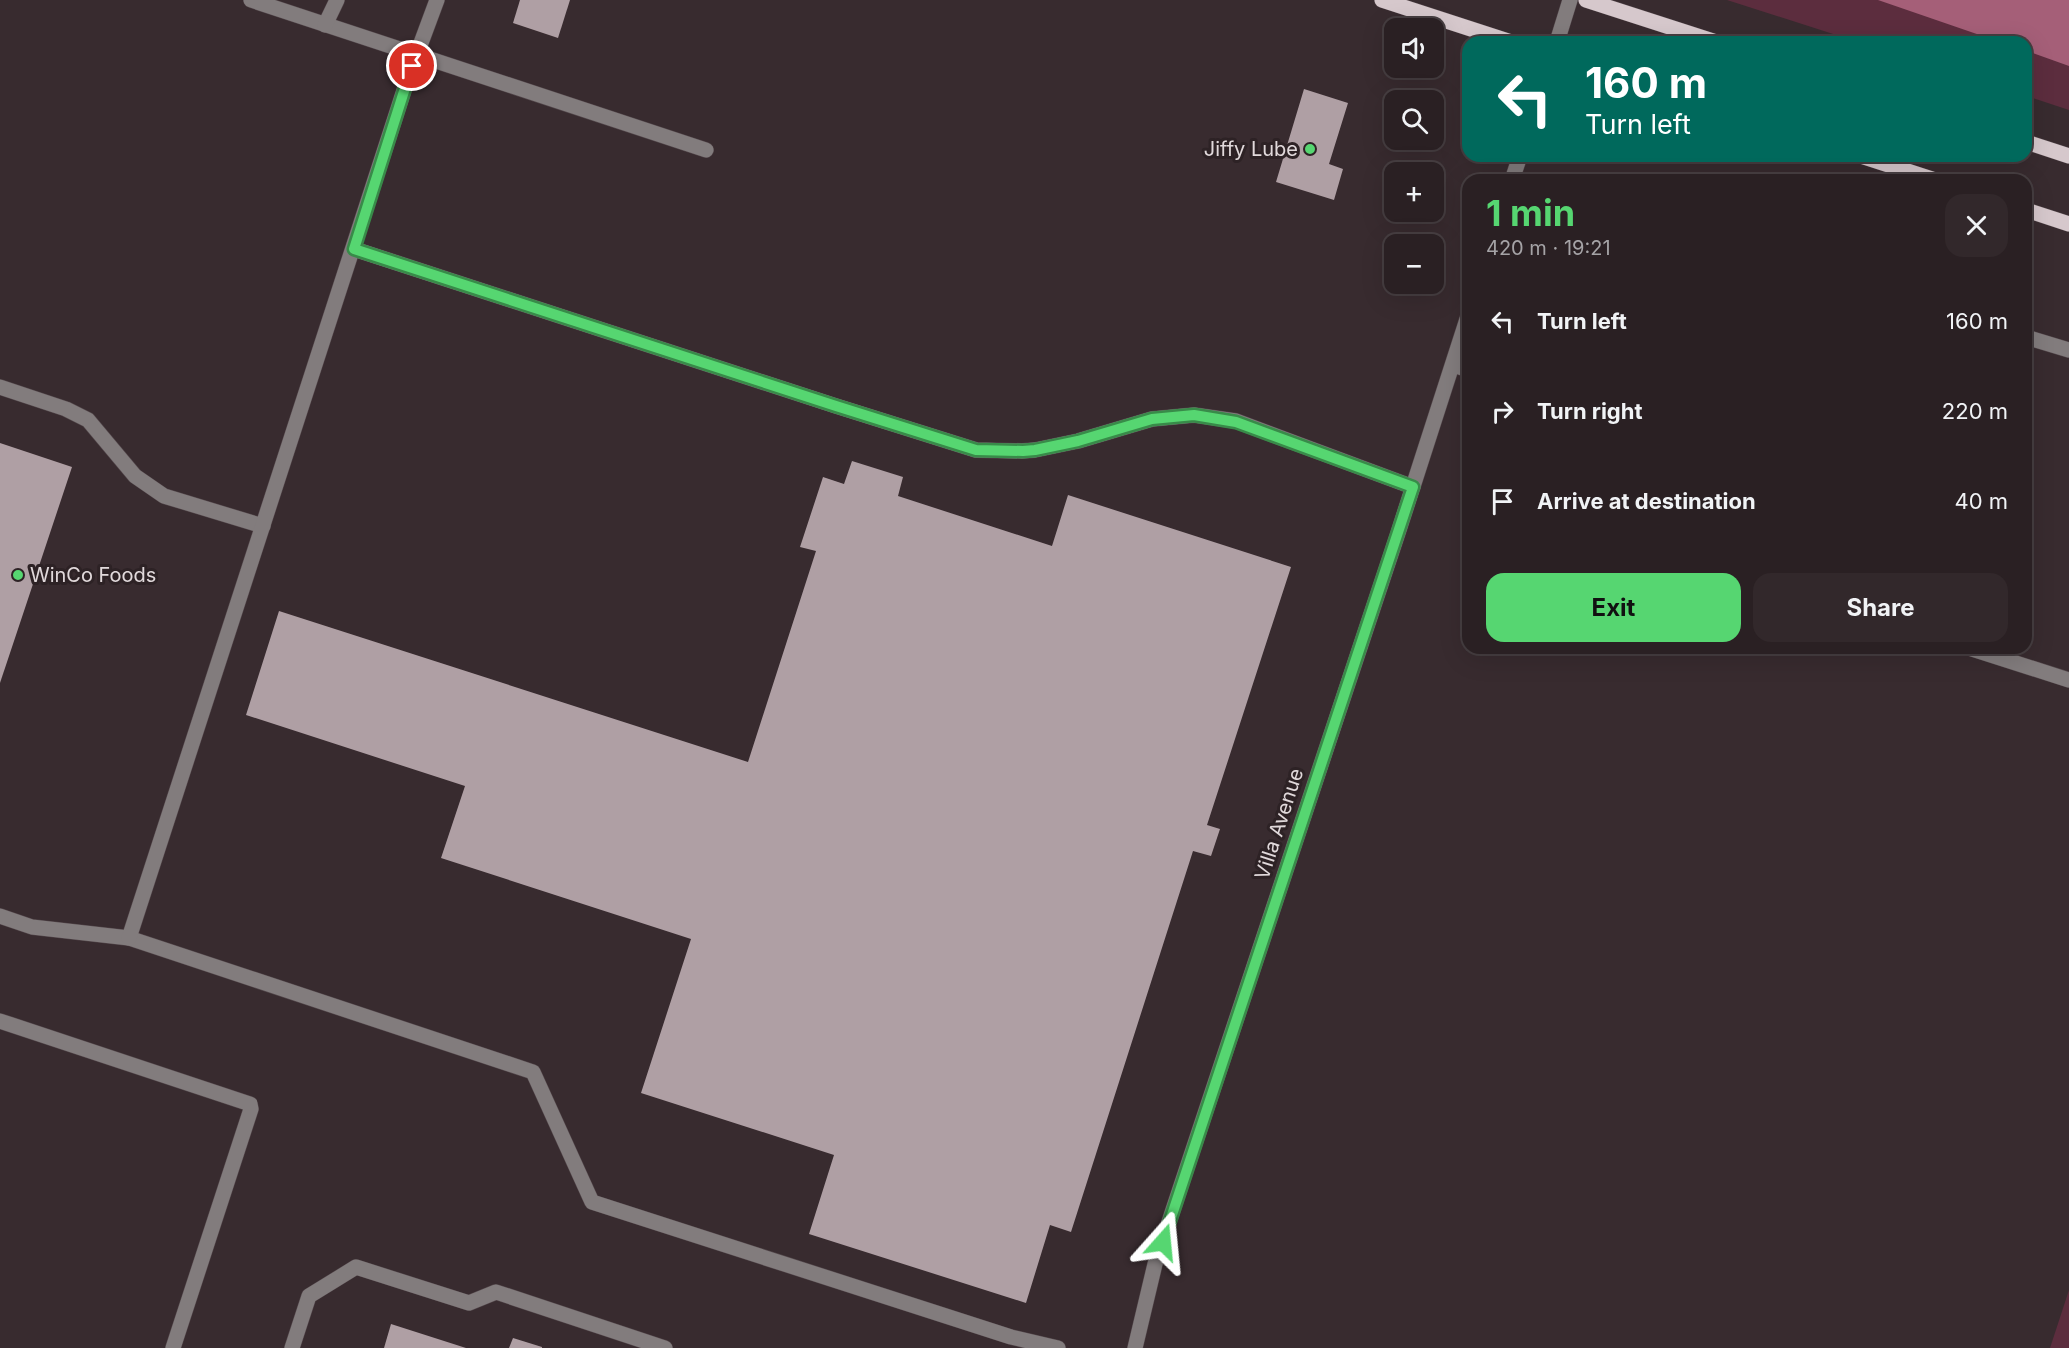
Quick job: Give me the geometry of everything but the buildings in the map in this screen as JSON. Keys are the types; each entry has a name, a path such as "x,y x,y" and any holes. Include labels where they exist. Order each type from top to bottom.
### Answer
{"main road":[{"path":"1382,0 1493,36"},
{"path":"1586,0 1697,36"},
{"path":"2032,144 2069,156"},
{"path":"1880,162 1916,174"},
{"path":"2032,212 2069,224"}],"street":[{"path":"251,0 706,150"},
{"path":"325,25 337,0"},
{"path":"129,938 417,55 437,0"},
{"path":"1559,36 1570,0"},
{"path":"354,249 826,404 976,450 1035,450 1078,441 1152,419 1194,415 1236,422 1413,487"},
{"name":"Villa Avenue","path":"1135,1348 1155,1264 1462,336"},
{"path":"2032,339 2069,350"},
{"path":"1453,365 1462,368"},
{"path":"0,387 66,409 88,420 135,476 164,496 263,526"},
{"path":"1988,654 2069,680"},
{"path":"0,916 32,927 129,938 533,1072 592,1202 1011,1337 1058,1348"},
{"path":"0,1021 250,1104 251,1109 173,1348"},
{"path":"292,1348 309,1296 356,1267 469,1304 496,1292 665,1348"}],"shaded area":[{"path":"1727,0 2069,0 2069,110 2032,98 2032,36 1839,36"},
{"path":"1878,0 2069,0 2069,66 2032,53 2032,36 1983,36"},
{"path":"2069,1290 2069,1348 2050,1348"}],"place":[{"name":"Jiffy Lube","path":"1310,149"},
{"name":"WinCo Foods","path":"18,575"}],"route":[{"path":"412,66 354,249 976,450 1035,450 1078,441 1152,419 1194,415 1236,422 1413,487 1163,1242"}]}
